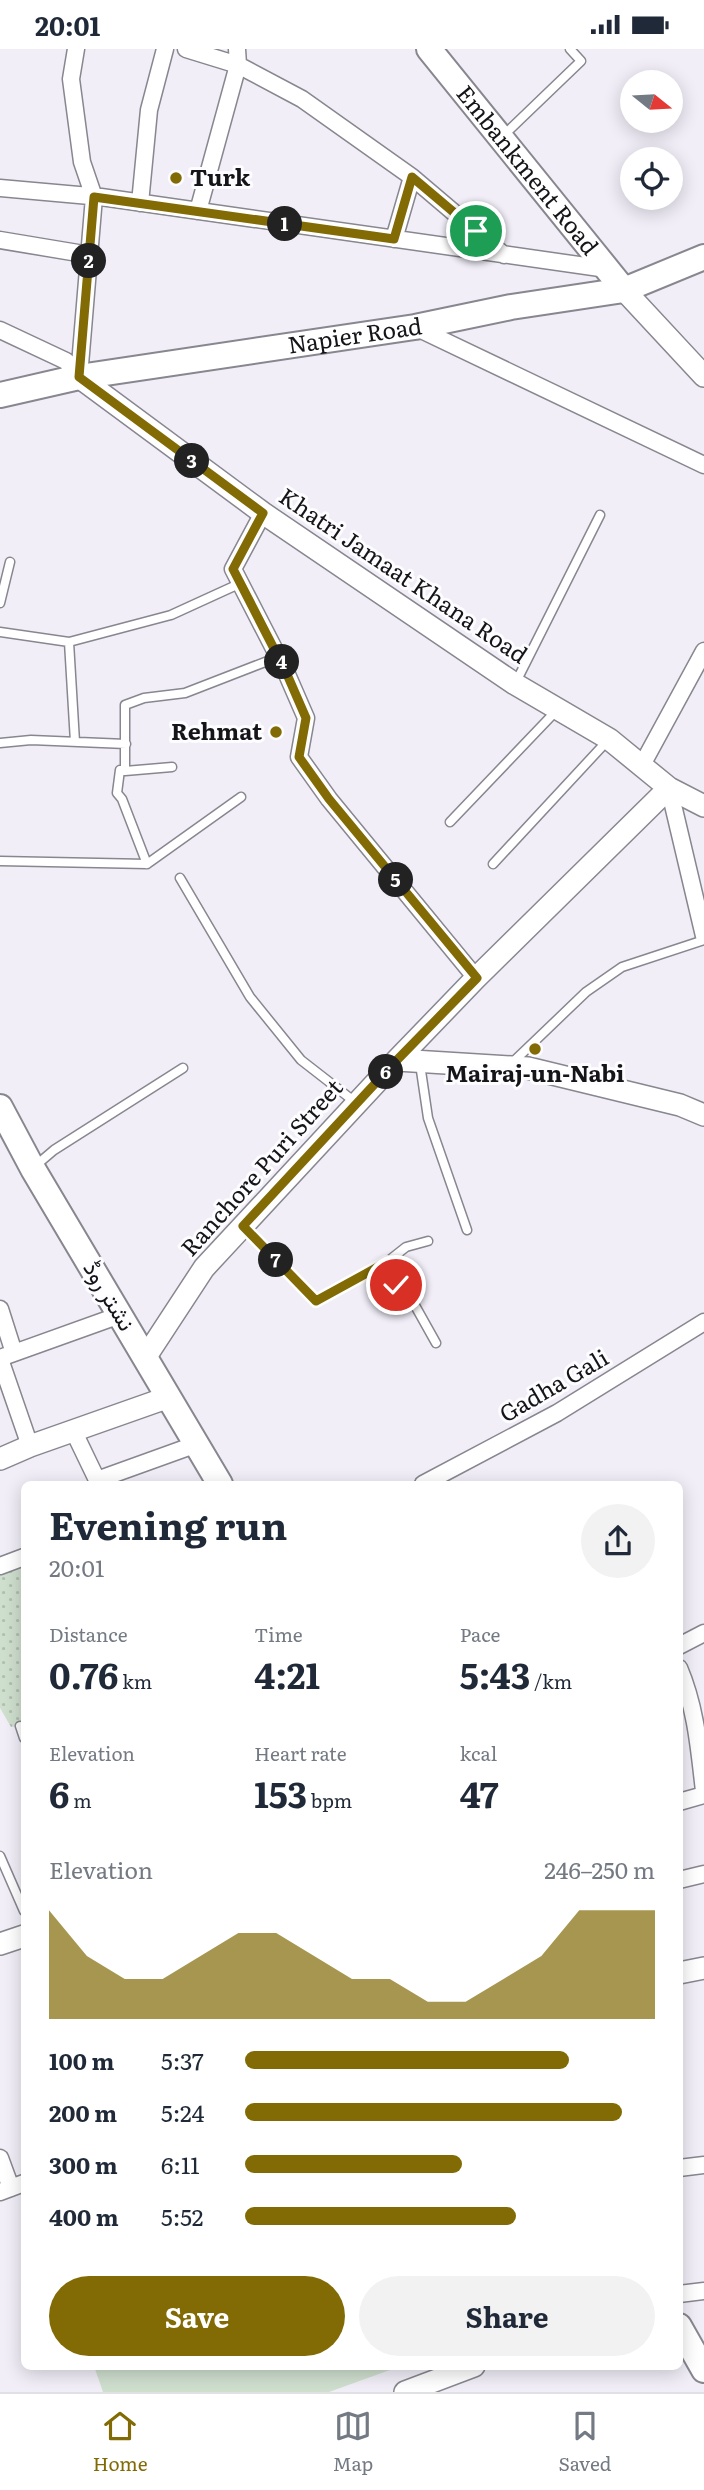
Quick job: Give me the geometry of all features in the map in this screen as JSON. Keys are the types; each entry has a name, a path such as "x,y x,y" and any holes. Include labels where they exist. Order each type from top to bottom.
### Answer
{"main road":[{"name":"Embankment Road","path":"429,49 624,290"},
{"name":"Napier Road","path":"0,395 79,377 415,327 511,307 624,290 704,257"},
{"name":"نشتر روڈ","path":"0,1107 33,1169 218,1481"},
{"path":"683,2333 704,2370"}],"street":[{"path":"76,49 71,79 82,162 94,197 79,377"},
{"path":"140,203 149,110 165,49"},
{"path":"186,49 237,57 302,99 412,177 504,255"},
{"path":"198,211 237,57"},
{"path":"394,239 412,177"},
{"path":"0,188 140,203 607,269"},
{"path":"0,240 90,255"},
{"path":"624,290 703,373"},
{"path":"415,327 704,465"},
{"path":"0,330 66,361 79,377"},
{"name":"Khatri Jamaat Khana Road","path":"79,377 263,513 515,684 609,740 669,788 704,806"},
{"path":"263,513 233,569 279,657 306,718 299,757 329,799 477,978"},
{"path":"642,765 704,651"},
{"path":"669,788 704,938"},
{"name":"Ranchore Puri Street","path":"145,1358 204,1268 397,1060 669,788"},
{"path":"397,1060 528,1067 680,1105 704,1115"},
{"path":"0,1309 6,1396 30,1446"},
{"path":"5,1357 120,1315"},
{"name":"Gadha Gali","path":"429,1481 557,1413 704,1322"},
{"path":"0,1459 169,1397"},
{"path":"73,1430 98,1481"},
{"path":"101,1481 197,1444"},
{"path":"0,1566 21,1557"},
{"path":"683,1644 704,1633"},
{"path":"683,1677 697,1721 704,1793 683,1801"},
{"path":"683,1879 704,1874"},
{"path":"0,1944 21,1936"},
{"path":"683,1972 704,1968"},
{"path":"0,2158 12,2187"},
{"path":"683,2168 704,2165"},
{"path":"683,2294 704,2291"},
{"path":"405,2392 439,2372"}],"lane":[{"path":"500,139 581,61 570,49"},
{"path":"515,684 600,515"},
{"path":"0,603 10,562"},
{"path":"0,632 69,642 171,615 241,583"},
{"path":"69,642 75,742"},
{"path":"125,771 125,705 144,698 185,693 279,657"},
{"path":"450,822 557,709"},
{"path":"0,743 32,740 126,744"},
{"path":"493,865 609,740"},
{"path":"147,864 122,799 117,793 120,770 172,767"},
{"path":"0,861 147,864 241,797"},
{"path":"180,878 250,997 301,1060 357,1103"},
{"path":"509,1066 586,992 622,967 704,938"},
{"path":"419,1061 428,1118 467,1230"},
{"path":"33,1169 54,1150 183,1068"},
{"path":"243,1226 316,1301 387,1262 406,1247 428,1241"},
{"path":"387,1262 396,1285 408,1293 436,1343"},
{"path":"0,1856 21,1904"}],"green space":[{"path":"21,1560 21,1725 11,1727 0,1708 0,1568"},
{"path":"95,2370 390,2370 329,2392 103,2392"}],"place":[{"name":"Turk","path":"176,178"},
{"name":"Rehmat","path":"276,732"},
{"name":"Mairaj-un-Nabi","path":"535,1049"}],"route":[{"path":"396,1285 387,1262 316,1301 243,1226 477,978 329,799 299,757 306,718 286,672 233,569 263,513 79,377 94,197 394,239 412,177 476,231"}]}
